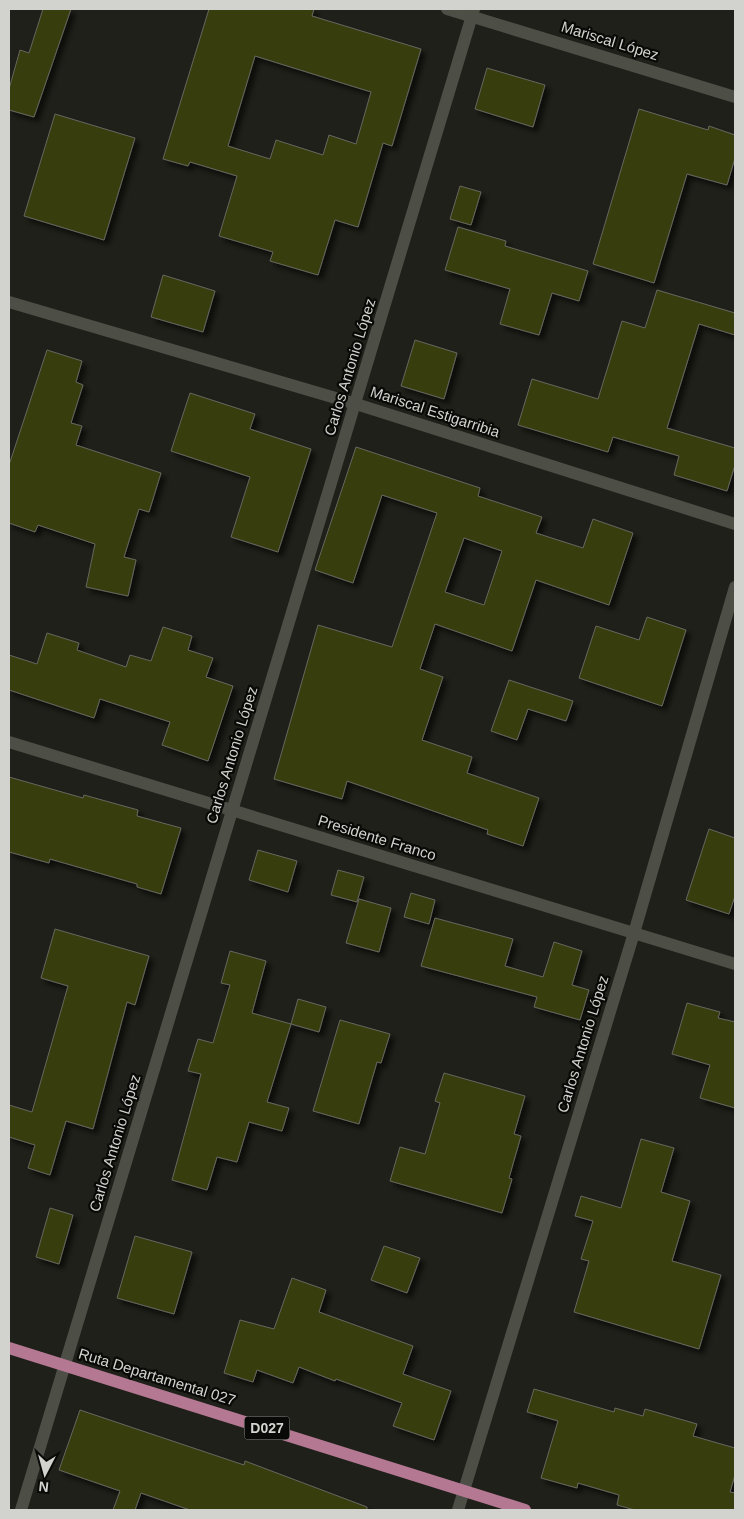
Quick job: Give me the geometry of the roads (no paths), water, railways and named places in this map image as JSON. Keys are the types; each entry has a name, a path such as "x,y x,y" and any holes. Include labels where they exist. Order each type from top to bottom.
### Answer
{"main road":[{"name":"Ruta Departamental 027","path":"9,1348 525,1510"}],"street":[{"name":"Mariscal López","path":"447,9 472,12 735,97"},
{"name":"Carlos Antonio López","path":"21,1510 356,404 472,12"},
{"name":"Mariscal Estigarribia","path":"9,302 356,404 735,524"},
{"name":"Carlos Antonio López","path":"458,1510 634,933 735,587"},
{"name":"Presidente Franco","path":"9,742 735,964"}]}
